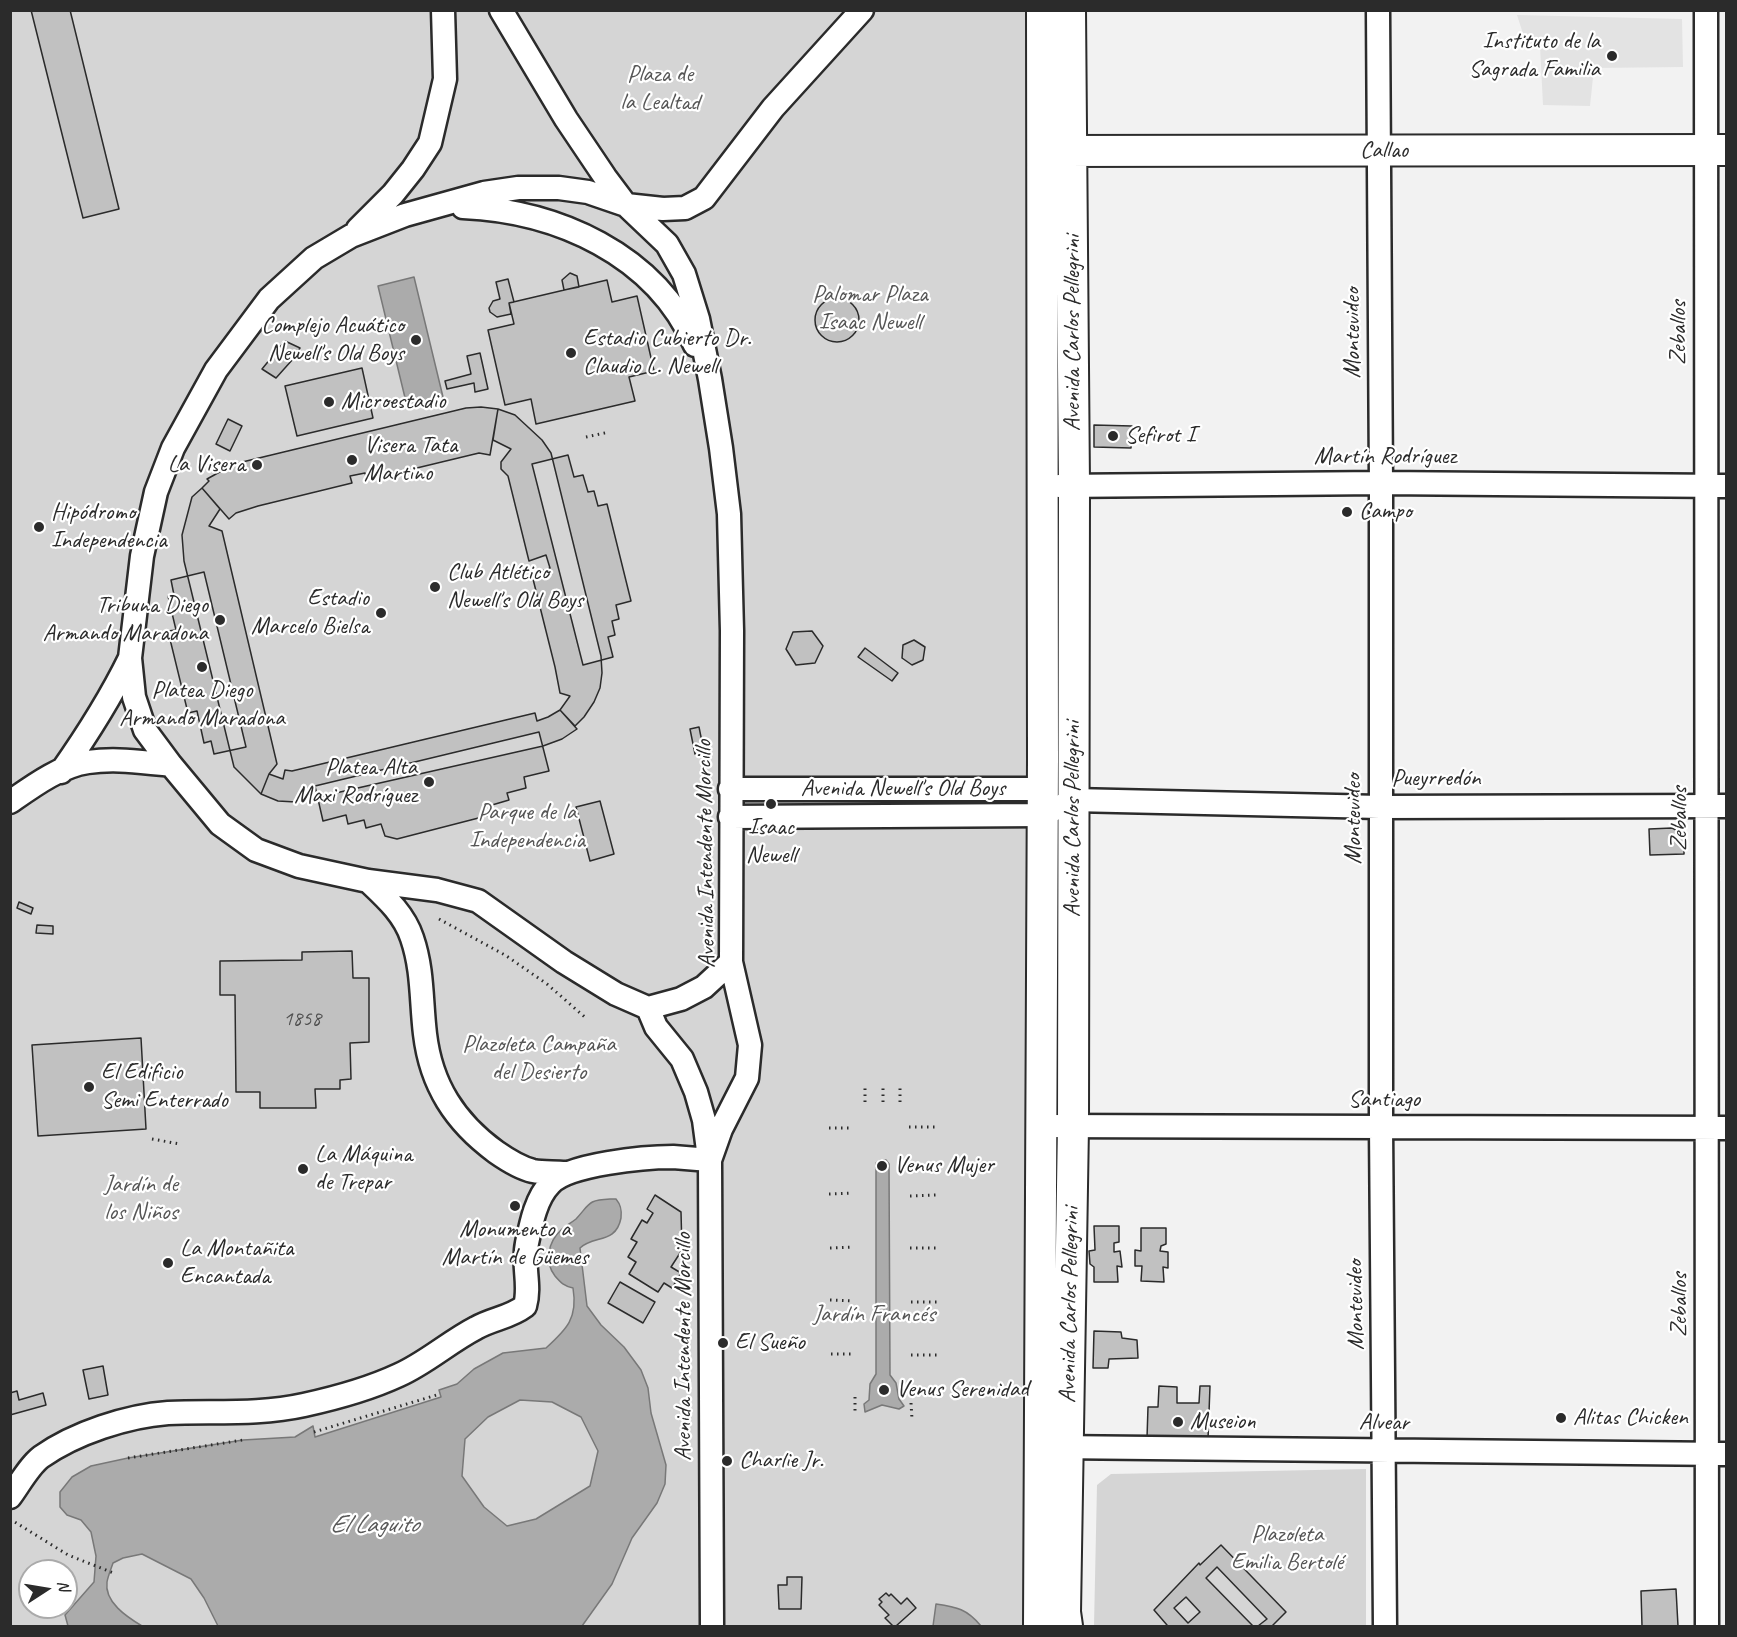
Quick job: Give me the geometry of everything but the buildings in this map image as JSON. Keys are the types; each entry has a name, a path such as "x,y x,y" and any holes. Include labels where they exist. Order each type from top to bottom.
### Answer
{"main road":[{"name":"Avenida Carlos Pellegrini","path":"1039,1626 1054,1447 1073,1126 1074,485 1057,151 1042,10"},
{"name":"Avenida Carlos Pellegrini","path":"1067,1626 1054,1447 1042,1126 1042,486 1057,151 1070,10"},
{"name":"Callao","path":"1057,151 1716,150"}],"street":[{"path":"351,236 393,194 430,143 446,78 443,10"},
{"path":"501,10 566,119 626,205"},
{"path":"731,962 704,987 681,999 648,1008 616,994 581,972 478,901 437,890 368,881 299,866 256,850 220,825 146,730 134,698 130,658 142,556 156,492 173,448 216,370 269,299 314,258 351,236 405,215 484,194 518,188 559,188 588,192 626,205 663,209 685,208 704,198 773,108 862,10"},
{"name":"Montevideo","path":"1378,10 1381,1127 1385,1626"},
{"name":"Zeballos","path":"1706,10 1716,150 1717,486 1717,1454 1707,1626"},
{"name":"Avenida Intendente Morcillo","path":"626,205 667,244 684,274 698,319 710,379 722,448 729,514 732,631 731,962 750,1046 747,1078 721,1129 710,1160 712,1626"},
{"path":"441,206 492,208 537,219 585,234 612,251 650,279 673,304 689,332 710,379"},
{"name":"Martín Rodríguez","path":"1042,486 1381,483 1717,486"},
{"path":"60,772 96,723 130,658"},
{"path":"10,802 60,772 87,762 132,760 171,765"},
{"name":"Avenida Newell's Old Boys","path":"730,789 1043,802"},
{"name":"Avenida Newell's Old Boys","path":"730,817 1073,800"},
{"name":"Pueyrredón","path":"1073,800 1380,807 1717,806"},
{"path":"368,881 397,908 412,937 422,974 425,1035 432,1071 451,1109 477,1138 506,1158 531,1171 565,1173 610,1163 672,1157 710,1160 704,1120 696,1092 682,1059 656,1027 648,1008"},
{"name":"Santiago","path":"1042,1126 1717,1128"},
{"path":"10,1497 39,1458 80,1435 119,1422 166,1413 259,1412 302,1406 357,1391 400,1375 483,1324 512,1315 525,1306 529,1291 524,1269 527,1244 540,1197 550,1182 565,1173"},
{"name":"Alvear","path":"1054,1447 1717,1454"}],"path":[{"path":"586,438 609,432"},
{"path":"439,919 506,955 547,984 586,1019"},
{"path":"865,1102 866,1084"},
{"path":"883,1084 883,1102"},
{"path":"900,1084 900,1102"},
{"path":"909,1127 936,1127"},
{"path":"829,1128 853,1128"},
{"path":"152,1139 180,1144"},
{"path":"829,1194 854,1193"},
{"path":"910,1196 936,1195"},
{"path":"830,1248 854,1247"},
{"path":"910,1248 937,1248"},
{"path":"830,1300 854,1301"},
{"path":"911,1302 937,1302"},
{"path":"831,1354 854,1354"},
{"path":"911,1355 937,1355"},
{"path":"314,1432 440,1394"},
{"path":"855,1397 855,1412"},
{"path":"911,1403 912,1419"},
{"path":"128,1458 243,1440"},
{"path":"10,1519 68,1555 116,1574"}],"shaded area":[{"name":"Instituto de la Sagrada Familia","path":"1517,15 1682,19 1683,67 1594,68 1590,106 1543,105 1540,46 1526,43"}],"green space":[{"name":"Parque de la Independencia","path":"10,11 1070,11 1067,1626 11,1626"},
{"name":"Plazoleta Emilia Bertolé","path":"1366,1469 1366,1626 1094,1626 1097,1485 1111,1474"}],"water":[{"path":"414,277 443,397 407,406 378,286"},
{"path":"886,1160 889,1164 890,1375 896,1383 899,1399 904,1406 899,1409 882,1405 865,1412 864,1404 869,1400 870,1384 876,1374 876,1163"},
{"name":"El Laguito","path":"616,1199 621,1208 621,1218 618,1226 610,1235 580,1248 587,1306 601,1325 624,1347 641,1370 648,1388 651,1413 666,1465 665,1484 657,1503 632,1538 612,1584 582,1626 218,1626 204,1598 191,1579 142,1554 123,1558 113,1563 107,1589 118,1608 142,1626 68,1626 66,1619 78,1619 78,1600 94,1582 96,1556 91,1532 81,1520 67,1515 60,1507 60,1492 72,1477 91,1466 128,1458 243,1440 295,1437 313,1426 315,1437 441,1397 439,1390 457,1384 474,1369 503,1353 546,1348 565,1329 574,1307 573,1288 561,1282 549,1265 550,1246 561,1230 597,1200","holes":["520,1400 552,1402 581,1417 598,1451 590,1486 536,1519 507,1526 484,1507 462,1476 465,1439 488,1417"]},
{"path":"936,1604 961,1610 981,1626 933,1626"}],"place":[{"name":"Instituto de la Sagrada Familia","path":"1612,56"},
{"name":"Complejo Acuático Newell's Old Boys","path":"416,340"},
{"name":"Estadio Cubierto Dr. Claudio L. Newell","path":"571,353"},
{"name":"Microestadio","path":"329,402"},
{"name":"Sefirot I","path":"1113,436"},
{"name":"Visera Tata Martino","path":"352,460"},
{"name":"La Visera","path":"257,465"},
{"name":"Campo","path":"1347,512"},
{"name":"Hipódromo Independencia","path":"39,527"},
{"name":"Club Atlético Newell's Old Boys","path":"435,587"},
{"name":"Estadio Marcelo Bielsa","path":"381,613"},
{"name":"Tribuna Diego Armando Maradona","path":"220,620"},
{"name":"Platea Diego Armando Maradona","path":"202,667"},
{"name":"Platea Alta Maxi Rodríguez","path":"429,782"},
{"name":"Isaac Newell","path":"771,804"},
{"name":"El Edificio Semi Enterrado","path":"89,1087"},
{"name":"Venus Mujer","path":"882,1166"},
{"name":"La Máquina de Trepar","path":"303,1169"},
{"name":"Monumento a Martín de Güemes","path":"515,1206"},
{"name":"La Montañita Encantada","path":"168,1263"},
{"name":"El Sueño","path":"723,1343"},
{"name":"Venus Serenidad","path":"884,1390"},
{"name":"Alitas Chicken","path":"1561,1418"},
{"name":"Museion","path":"1178,1422"},
{"name":"Charlie Jr.","path":"727,1461"}],"park label":[{"name":"Plaza de la Lealtad","path":"660,89"},
{"name":"Palomar Plaza Isaac Newell","path":"870,309"},
{"name":"Plazoleta Campaña del Desierto","path":"539,1059"},
{"name":"Jardín de los Niños","path":"141,1199"},
{"name":"Jardín Francés","path":"874,1315"}]}
